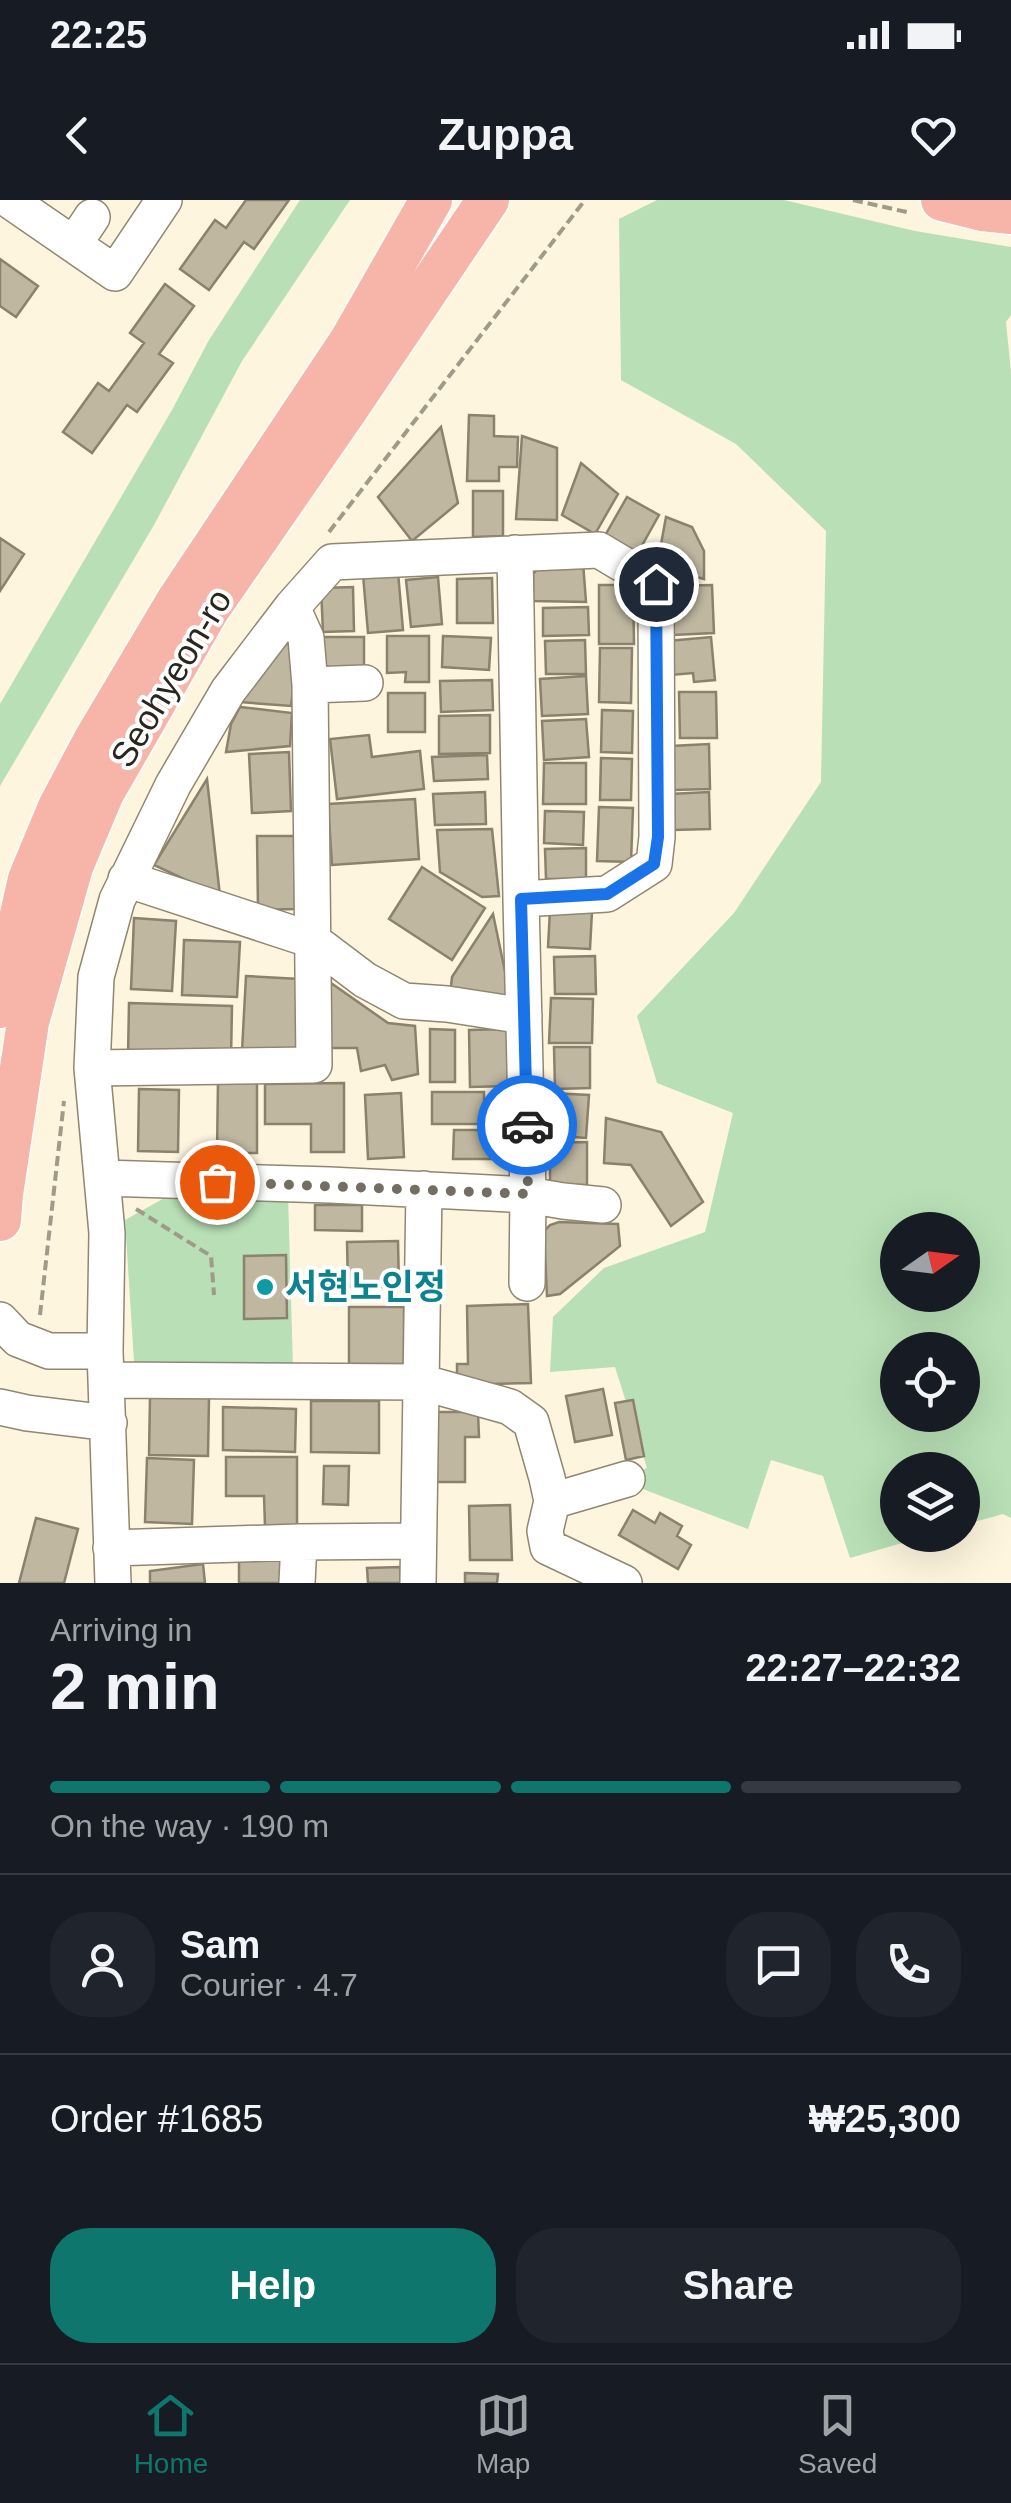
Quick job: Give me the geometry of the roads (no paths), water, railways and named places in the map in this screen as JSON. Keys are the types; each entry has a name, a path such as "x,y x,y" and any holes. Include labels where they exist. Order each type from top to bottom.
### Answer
{"main road":[{"name":"Seohyeon-ro","path":"0,1006 29,879 59,807 94,741 176,603 350,340 430,200"},
{"name":"Seohyeon-ro","path":"0,1220 28,1022 72,868 102,793 208,610 488,200"},
{"path":"942,200 1011,213"}],"street":[{"path":"10,200 83,231 115,273 164,200"},
{"path":"418,1542 299,1542 112,1566 107,1233 92,1068 96,977 117,900 173,785 228,691 332,562 599,550 656,584 658,837 654,864 607,894 521,899"},
{"path":"515,553 527,1283"},
{"path":"92,1068 314,1065 310,685 306,638 292,607"},
{"path":"310,685 364,683"},
{"path":"126,879 312,940 365,980 404,1001 524,1016"},
{"path":"103,1178 528,1194 603,1205"},
{"path":"418,1583 424,1190"},
{"path":"0,1320 18,1339 48,1351 106,1365 421,1382 510,1407 531,1422 552,1501 544,1531 548,1547 624,1583"},
{"path":"0,1406 109,1423"},
{"path":"552,1501 627,1479"},
{"path":"297,1583 299,1542"}],"place":[{"name":"서현노인정","path":"265,1287"}]}
